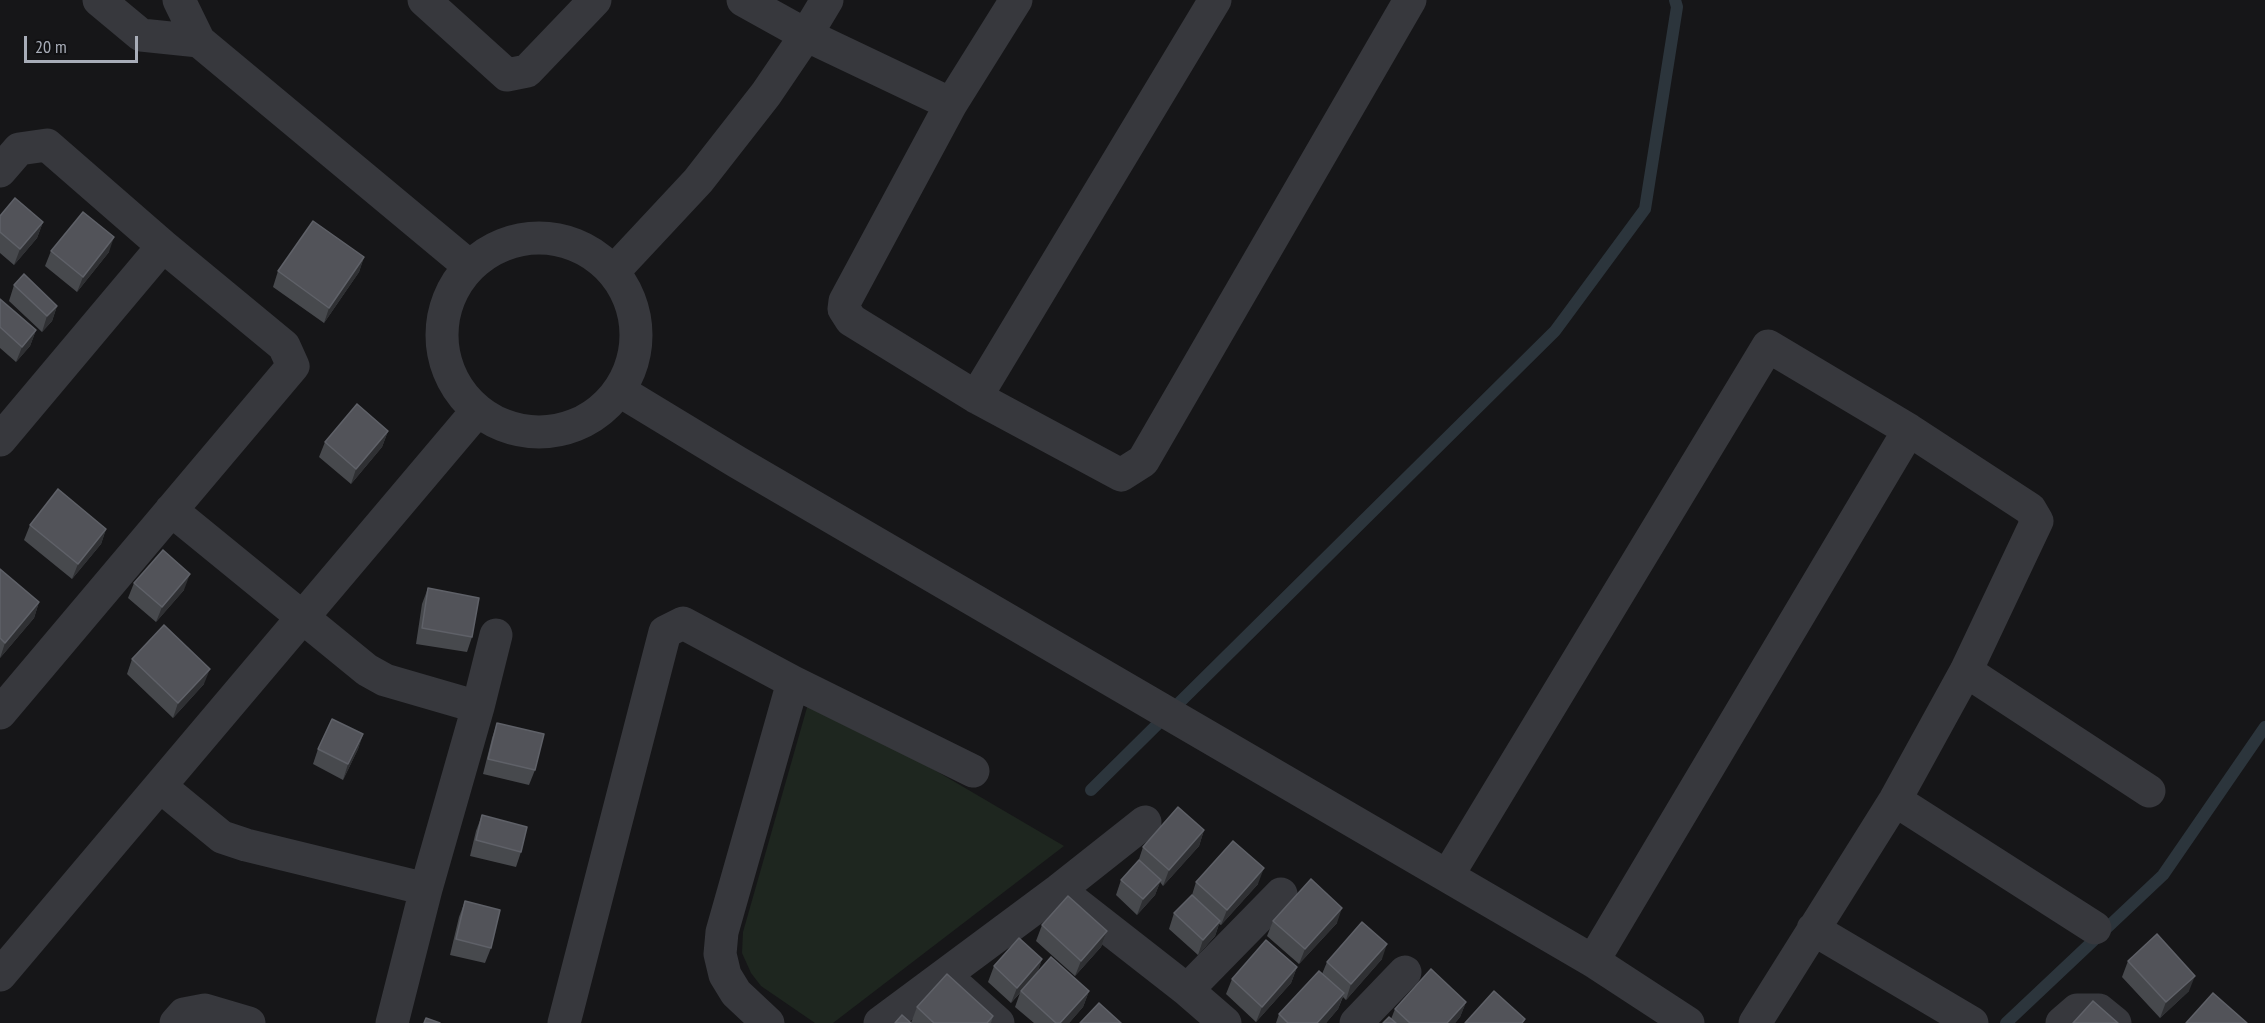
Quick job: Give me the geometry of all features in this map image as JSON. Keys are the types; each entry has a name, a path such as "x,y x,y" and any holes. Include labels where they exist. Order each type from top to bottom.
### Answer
{"street":[{"path":"99,0 141,35 199,41"},
{"path":"179,0 199,41 468,265"},
{"path":"424,0 507,75 527,71 595,0"},
{"path":"743,0 806,36 951,104"},
{"path":"613,272 698,181 766,94 806,36 826,0"},
{"path":"1016,0 951,104 845,302 844,309 850,320 976,397 1121,475 1143,461 1410,0"},
{"path":"976,397 1215,0"},
{"path":"0,171 19,149 47,145 163,246 284,346 293,366 0,713"},
{"path":"529,237 557,238 584,248 613,272 625,288 634,314 637,343 630,370 620,391 594,417 566,429 535,432 504,426 477,411 458,389 445,363 441,334 445,306 457,280 468,265 501,244 529,237"},
{"path":"0,440 163,246"},
{"path":"1448,875 1768,346 1909,430 2030,509 2037,521 1965,671 1895,800 1755,1023"},
{"path":"620,391 737,462 1448,875 1593,961 1688,1023"},
{"path":"0,975 477,411"},
{"path":"1593,961 1909,430"},
{"path":"171,510 367,670 385,680 478,707"},
{"path":"564,1023 665,632 683,623 793,682 973,771"},
{"path":"392,1023 426,889 496,635"},
{"path":"1965,671 2150,791"},
{"path":"768,1023 736,993 725,975 720,954 722,932 793,682"},
{"path":"161,787 222,837 246,846 426,889"},
{"path":"1895,800 2095,927"},
{"path":"880,1023 1059,890 1145,822"},
{"path":"1059,890 1187,990 1225,1023"},
{"path":"1187,990 1281,894"},
{"path":"1813,929 1972,1023"},
{"path":"1356,1023 1405,972"},
{"path":"944,975 998,1023"},
{"path":"176,1023 184,1014 205,1010 249,1023"},
{"path":"2062,1023 2077,1010 2099,1010 2115,1023"}],"shaded area":[{"path":"810,697 1064,846 833,1023 815,1023 761,986 751,973 742,953 743,932"}],"building":[{"path":"15,198 43,222 20,249 0,232 0,216"},
{"path":"83,212 114,237 83,277 51,251"},
{"path":"313,221 364,257 329,308 278,271"},
{"path":"24,274 57,306 47,316 14,285"},
{"path":"0,299 36,330 22,347 0,327"},
{"path":"357,404 388,431 356,469 325,442"},
{"path":"58,489 106,529 78,564 30,525"},
{"path":"163,550 190,574 162,607 134,583"},
{"path":"0,569 39,602 5,643 0,638"},
{"path":"428,588 479,598 472,637 422,628"},
{"path":"164,625 210,669 178,703 132,659"},
{"path":"332,719 363,734 348,764 318,749"},
{"path":"497,723 544,734 535,770 488,759"},
{"path":"1178,807 1204,830 1169,870 1143,847"},
{"path":"482,815 527,827 521,852 476,840"},
{"path":"1233,841 1264,868 1227,910 1196,882"},
{"path":"1139,860 1161,880 1143,899 1121,880"},
{"path":"1311,879 1342,908 1305,949 1273,921"},
{"path":"1192,895 1220,921 1203,940 1174,913"},
{"path":"1068,896 1107,931 1081,961 1042,925"},
{"path":"465,901 500,910 491,948 456,939"},
{"path":"1362,922 1387,944 1351,984 1327,962"},
{"path":"2157,934 2195,976 2166,1002 2128,961"},
{"path":"1019,938 1042,959 1017,988 994,966"},
{"path":"1266,940 1297,967 1262,1007 1232,979"},
{"path":"1051,957 1089,991 1060,1023 1056,1023 1021,991"},
{"path":"1431,969 1466,1002 1447,1023 1410,1023 1395,1009"},
{"path":"1319,971 1344,993 1317,1023 1288,1023 1279,1014"},
{"path":"947,974 993,1016 987,1023 934,1023 917,1007"},
{"path":"1494,991 1525,1019 1522,1023 1465,1023"},
{"path":"2213,993 2247,1023 2186,1023"},
{"path":"2093,1001 2118,1023 2073,1023"},
{"path":"1099,1003 1121,1023 1080,1023"},
{"path":"902,1015 911,1023 895,1023"},
{"path":"1389,1017 1396,1023 1383,1023"},
{"path":"426,1018 440,1023 424,1023"}],"waterway":[{"path":"1091,790 1555,331 1645,209 1677,7 1675,0"},
{"path":"2006,1023 2163,875 2265,727"}]}
